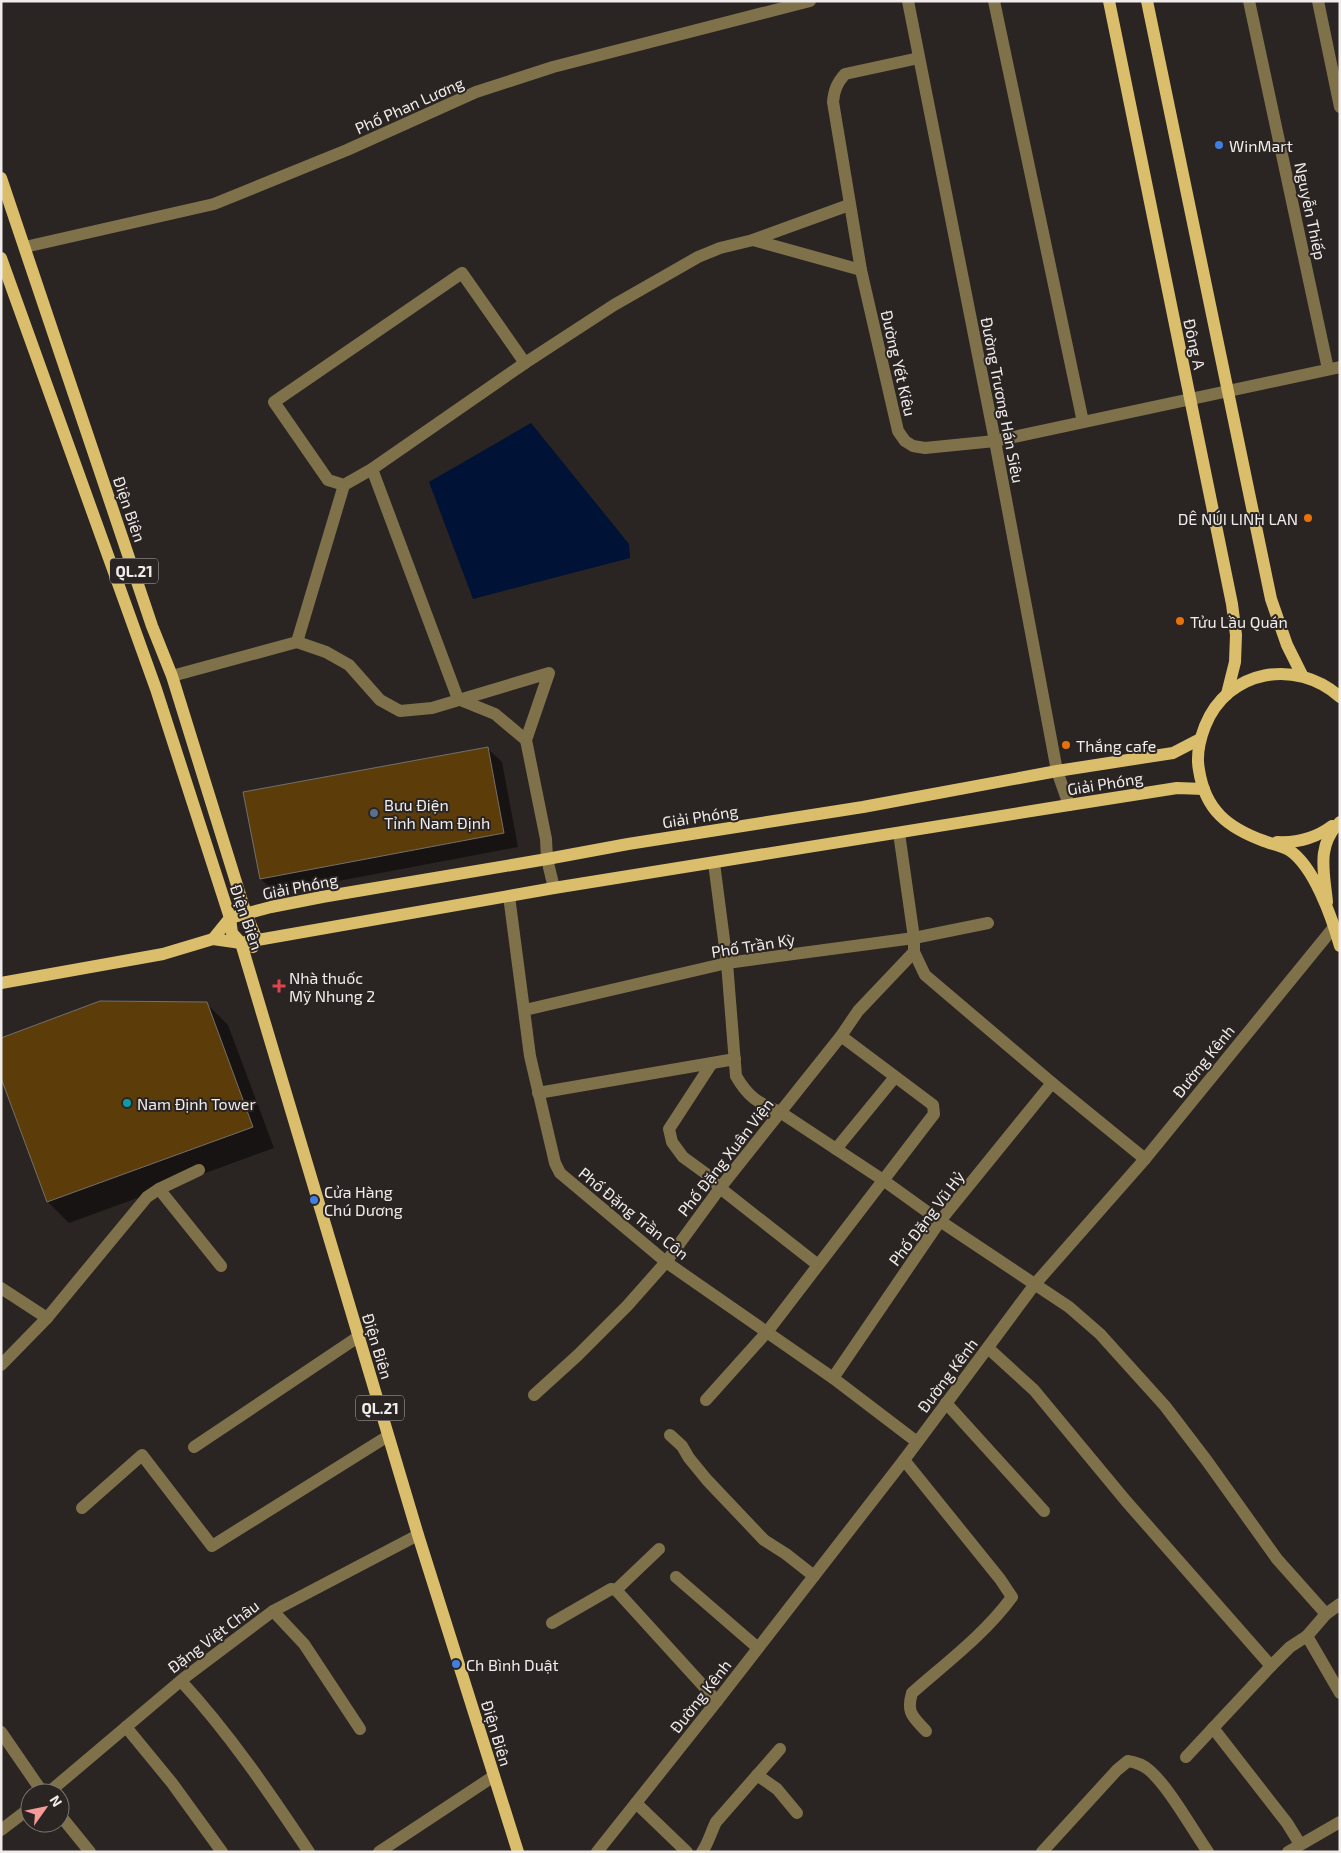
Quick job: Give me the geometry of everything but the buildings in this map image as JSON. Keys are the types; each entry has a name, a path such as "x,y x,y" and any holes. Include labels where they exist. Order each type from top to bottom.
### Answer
{"main road":[{"name":"Đông A","path":"1109,1 1232,604 1236,635 1235,662 1227,694"},
{"name":"Đông A","path":"1147,1 1271,599 1287,645 1302,675"},
{"name":"Điện Biên","path":"1,178 152,626 172,676 246,914 257,940 246,963"},
{"name":"Điện Biên","path":"1,258 156,689 230,918 232,933 240,943 418,1535 518,1852"},
{"path":"1340,697 1327,686 1302,675 1275,673 1249,680 1227,694 1210,714 1200,739 1198,768 1204,789 1218,813 1239,831 1289,850 1304,864 1327,906 1340,946"},
{"name":"Giải Phóng","path":"230,918 271,907 322,897 1173,752 1200,739"},
{"name":"Giải Phóng","path":"1,983 163,954 214,939 240,943 554,888 899,832 1178,788 1204,789"},
{"path":"1264,841 1292,843 1321,834 1340,821"},
{"path":"1327,906 1323,854 1330,832 1340,821"},
{"path":"214,939 230,918"}],"street":[{"name":"Phố Phan Lương","path":"25,247 214,204 347,150 476,92 553,67 810,1"},
{"name":"Đường Trương Hán Siêu","path":"908,1 1058,771 1069,805"},
{"path":"994,1 1082,422"},
{"name":"Nguyễn Thiếp","path":"1249,1 1334,368"},
{"path":"1318,1 1340,107"},
{"name":"Đường Yết Kiêu","path":"919,58 845,74 837,83 833,102 860,270 898,431 905,441 913,446 925,448 995,441 1334,368"},
{"path":"297,642 344,485 372,469 525,363 614,305 698,258 720,248 753,240 849,205"},
{"path":"753,240 860,270"},
{"path":"344,485 328,480 274,402 462,273 525,363"},
{"path":"372,469 458,700 495,714 526,740"},
{"path":"172,676 297,642 326,652 349,665 380,700 400,711 432,708 549,673 526,740 554,888"},
{"path":"899,832 914,938 914,952 925,975 1144,1159"},
{"path":"714,862 727,963 736,1076 745,1090 766,1106 780,1112 883,1180 940,1222 1069,1307 1100,1334 1165,1406 1277,1559 1326,1614"},
{"name":"Phố Đặng Trần Côn","path":"509,896 530,1056 555,1163 560,1173 666,1262 833,1378 917,1442"},
{"name":"Phố Trần Kỳ","path":"525,1010 727,963 914,938 988,923"},
{"name":"Đường Kênh","path":"597,1852 717,1702 904,1460 1034,1284 1144,1159 1334,927"},
{"name":"Phố Đặng Xuân Viện","path":"534,1395 578,1355 627,1306 666,1262 720,1188 841,1036 858,1011 914,952"},
{"path":"706,1400 767,1332 934,1114 933,1105 841,1036"},
{"path":"538,1093 735,1059"},
{"path":"712,1063 669,1129 672,1142 683,1157 818,1265"},
{"path":"836,1149 895,1077"},
{"name":"Phố Đặng Vũ Hỷ","path":"833,1378 940,1222 1052,1083"},
{"path":"1,1365 47,1318 147,1197 159,1189 199,1170"},
{"path":"159,1189 221,1266"},
{"path":"1,1288 47,1318"},
{"path":"194,1447 358,1337"},
{"path":"988,1348 1034,1390 1126,1501 1271,1666"},
{"path":"946,1403 1044,1511"},
{"path":"670,1435 682,1446 689,1458 713,1486 764,1540 814,1576"},
{"path":"82,1508 142,1455 212,1546 388,1436"},
{"path":"904,1460 1000,1579 1012,1597 977,1636 912,1693 909,1703 911,1715 926,1731"},
{"name":"Đặng Việt Châu","path":"60,1783 181,1680 273,1611 418,1535"},
{"path":"552,1623 611,1590 616,1590 659,1549"},
{"path":"676,1577 758,1648"},
{"path":"616,1590 717,1702"},
{"path":"1186,1758 1290,1647 1307,1636 1326,1614 1340,1604"},
{"path":"273,1611 304,1644 360,1729"},
{"path":"1307,1636 1340,1693"},
{"path":"181,1680 200,1701 252,1768 309,1852"},
{"path":"126,1727 172,1783 222,1852"},
{"path":"1213,1728 1287,1823 1300,1844"},
{"path":"1,1732 36,1783"},
{"path":"702,1852 707,1846 708,1836 716,1822 780,1749"},
{"path":"1042,1852 1128,1761 1148,1769 1163,1786 1208,1852"},
{"path":"757,1775 777,1789 797,1813"},
{"path":"379,1852 494,1776"},
{"path":"636,1803 687,1852"},
{"path":"1,1830 20,1816"},
{"path":"1288,1852 1340,1822"},
{"path":"70,1827 90,1852"}],"water":[{"path":"531,423 629,544 630,558 473,599 429,482"}],"place":[{"name":"WinMart","path":"1219,145"},
{"name":"DÊ NÚI LINH LAN","path":"1308,518"},
{"name":"Tửu Lầu Quán","path":"1180,621"},
{"name":"Thắng cafe","path":"1066,745"},
{"name":"Bưu Điện Tỉnh Nam Định","path":"374,813"},
{"name":"Nhà thuốc Mỹ Nhung 2","path":"279,986"},
{"name":"Nam Định Tower","path":"127,1103"},
{"name":"Cửa Hàng Chú Dương","path":"314,1200"},
{"name":"Ch Bình Duật","path":"456,1664"}]}
